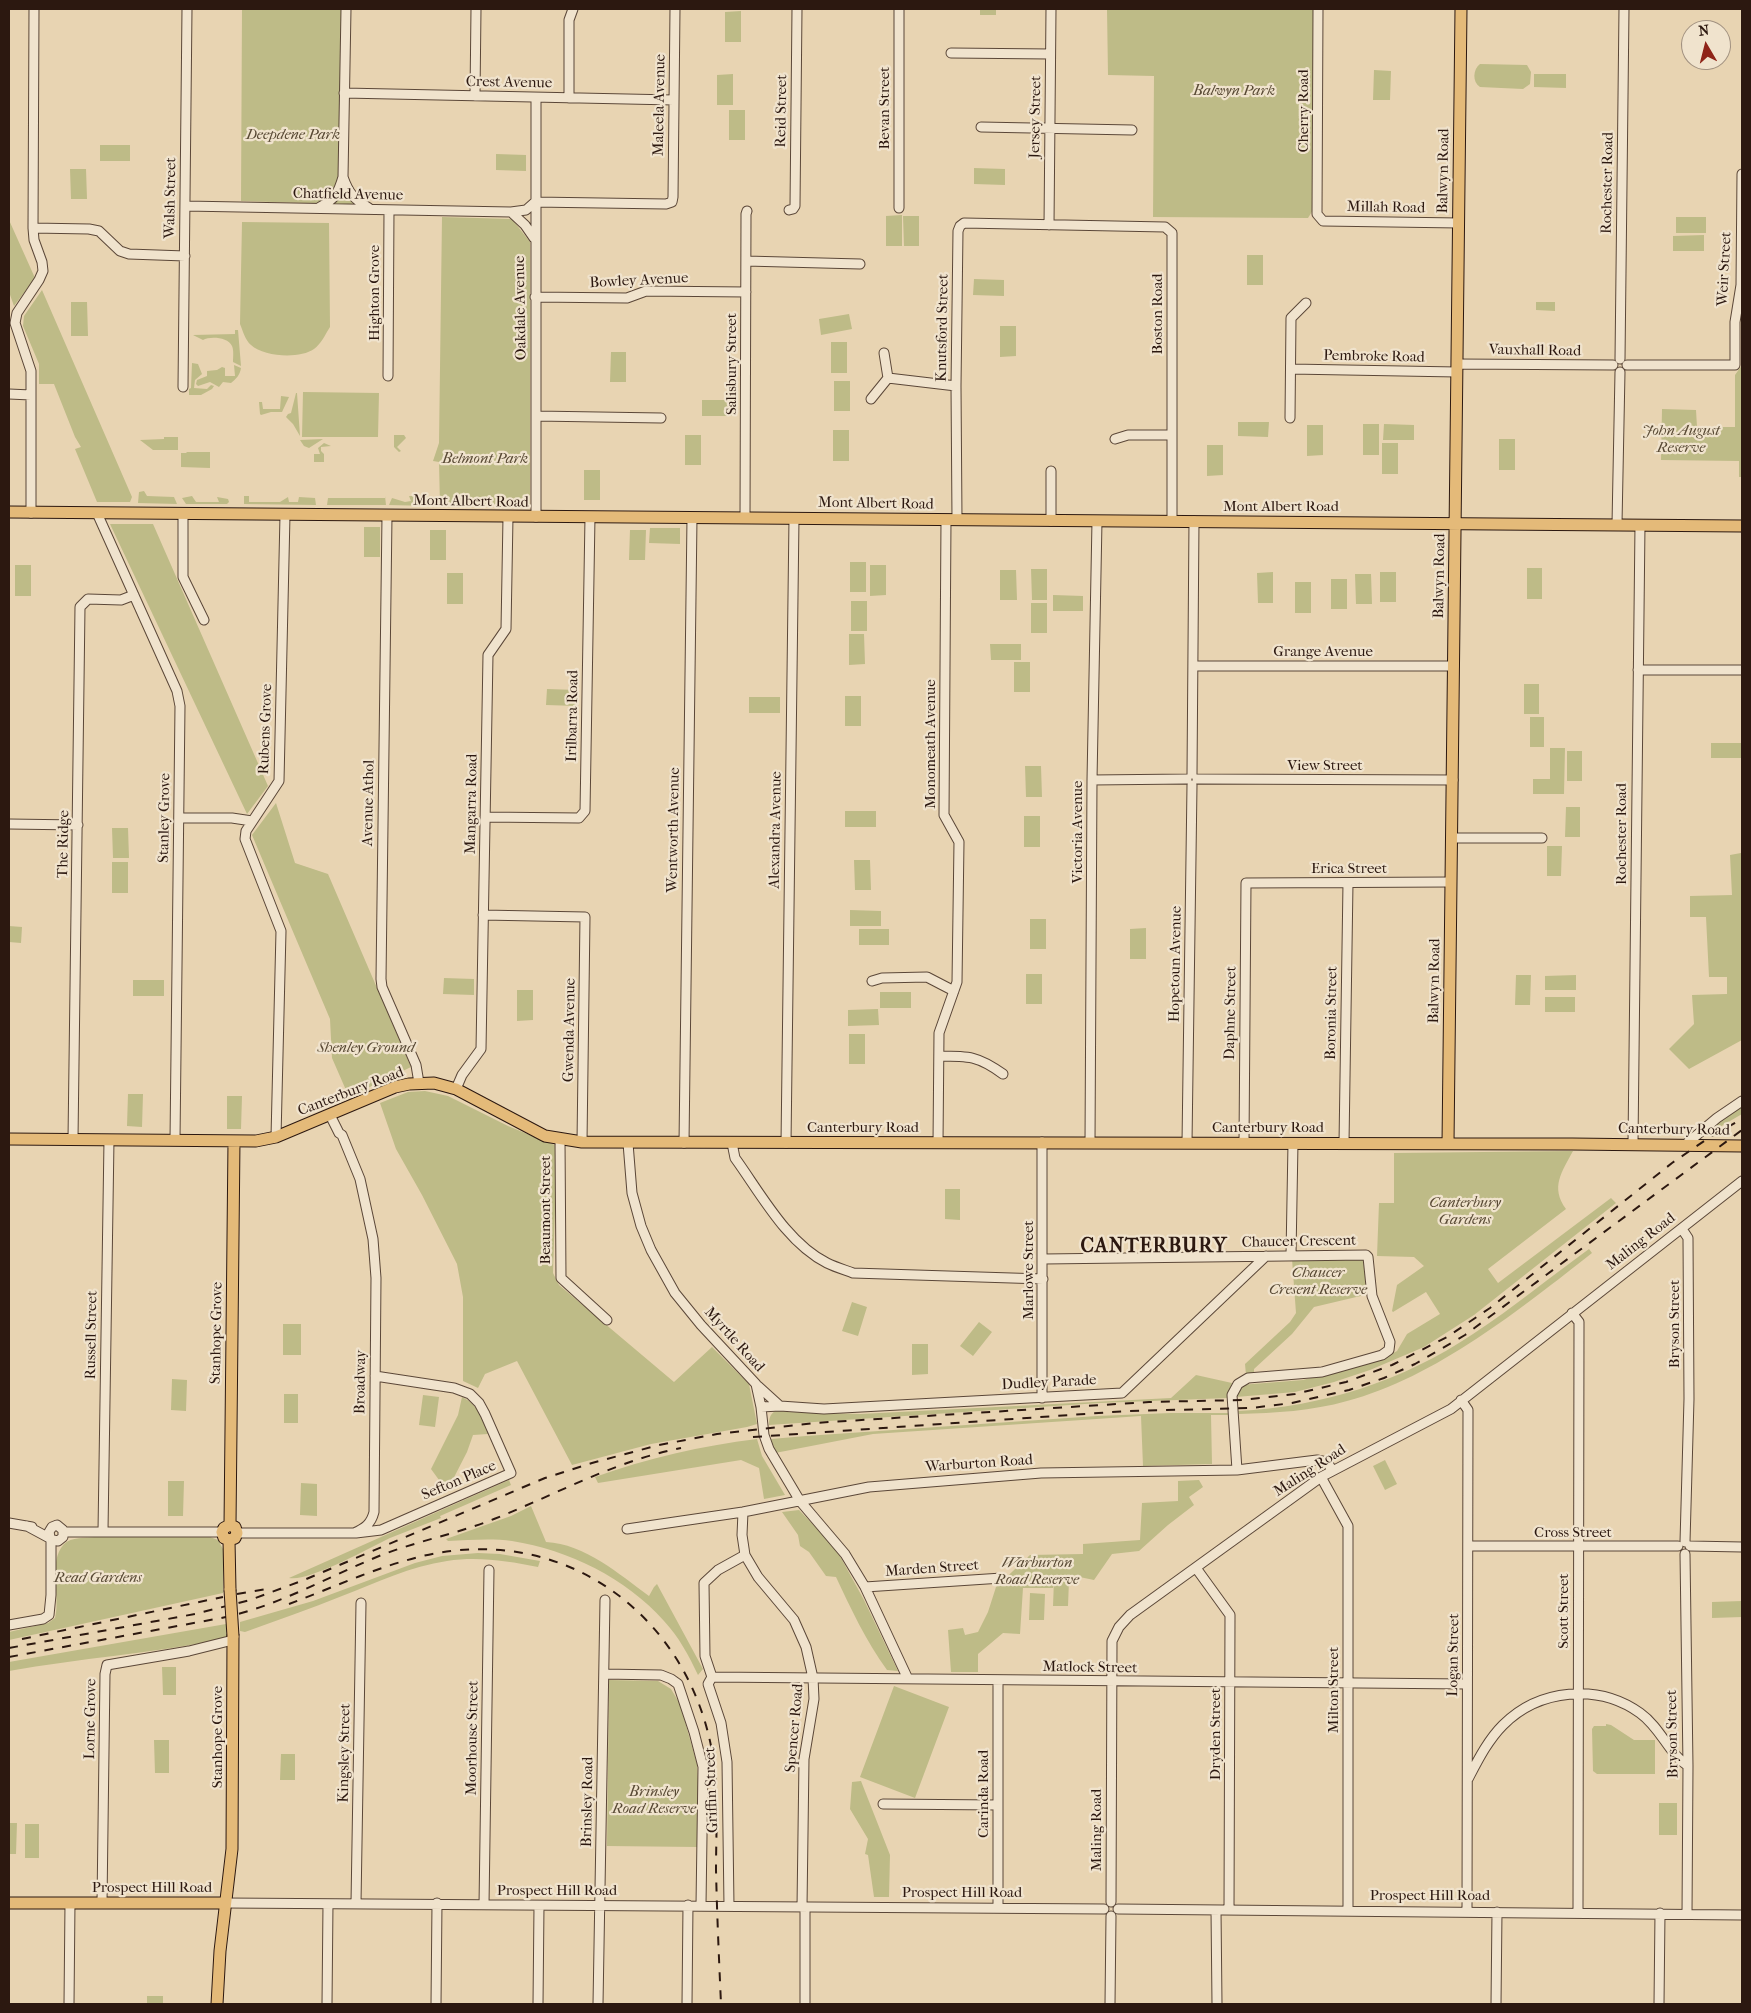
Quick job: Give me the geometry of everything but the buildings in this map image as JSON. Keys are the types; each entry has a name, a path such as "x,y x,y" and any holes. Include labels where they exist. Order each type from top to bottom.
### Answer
{"main road":[{"name":"Balwyn Road","path":"1448,1144 1461,9"},
{"name":"Mont Albert Road","path":"9,512 1742,526"},
{"name":"Canterbury Road","path":"9,1139 256,1141 276,1137 396,1087 434,1083 456,1089 532,1130 560,1140 582,1142 1090,1142 1742,1146"},
{"name":"Stanhope Grove","path":"217,2004 218,1975 233,1824 233,1638 230,1590 230,1533 234,1141"},
{"name":"Prospect Hill Road","path":"9,1902 225,1903"}],"street":[{"path":"31,512 31,368 16,329 17,312 43,271 43,264 35,243 33,228 34,9"},
{"name":"Walsh Street","path":"184,386 187,9"},
{"path":"318,209 331,201 338,193 343,177 346,9"},
{"path":"475,96 476,9"},
{"path":"569,98 569,20 573,9"},
{"name":"Maleela Avenue","path":"672,202 674,197 675,9"},
{"name":"Reid Street","path":"789,210 795,206 797,9"},
{"name":"Bevan Street","path":"899,9 899,208"},
{"name":"Jersey Street","path":"1049,225 1051,9"},
{"name":"Cherry Road","path":"1317,214 1318,9"},
{"name":"Rochester Road","path":"1617,524 1624,9"},
{"path":"951,53 1050,54"},
{"name":"Crest Avenue","path":"344,93 674,100"},
{"name":"Oakdale Avenue","path":"536,98 534,297 536,517"},
{"path":"981,126 1132,130"},
{"name":"Weir Street","path":"1735,365 1735,322 1741,285 1742,174"},
{"path":"343,177 349,192 359,202 371,209"},
{"name":"Chatfield Avenue","path":"185,206 511,212 526,210 535,202 666,204 672,202"},
{"name":"Highton Grove","path":"388,376 389,210"},
{"name":"Salisbury Street","path":"745,518 746,214 748,211"},
{"path":"511,212 525,224 535,238"},
{"name":"Millah Road","path":"1317,214 1323,221 1459,223"},
{"name":"Knutsford Street","path":"951,520 960,226 964,223 1049,225"},
{"name":"Boston Road","path":"1049,225 1165,227 1172,233 1172,521"},
{"path":"33,228 89,228 99,231 120,251 129,254 185,256"},
{"path":"746,261 860,264"},
{"name":"Bowley Avenue","path":"534,297 627,298 646,291 746,292"},
{"path":"1290,418 1291,318 1306,303"},
{"path":"871,399 888,378 884,353"},
{"name":"Vauxhall Road","path":"1457,368 1735,365"},
{"name":"Pembroke Road","path":"1291,369 1457,368"},
{"path":"888,378 956,386"},
{"path":"9,394 31,394"},
{"path":"536,416 660,418"},
{"path":"1115,439 1128,435 1172,435"},
{"path":"1051,471 1051,521"},
{"name":"Stanley Grove","path":"101,513 177,691 180,706 175,1140"},
{"path":"183,514 183,577 204,620"},
{"name":"Rubens Grove","path":"246,830 279,781 285,515"},
{"name":"Avenue Athol","path":"387,516 381,979 382,988 416,1065 420,1083"},
{"name":"Mangarra Road","path":"456,1089 462,1075 481,1049 488,655 506,629 508,517"},
{"name":"Irilbarra Road","path":"485,817 579,818 586,811 590,517"},
{"name":"Wentworth Avenue","path":"684,1143 692,518"},
{"name":"Alexandra Avenue","path":"786,1143 794,518"},
{"name":"Monomeath Avenue","path":"938,1142 939,1033 957,982 959,842 944,815 951,520"},
{"name":"Victoria Avenue","path":"1090,1142 1096,521"},
{"name":"Hopetoun Avenue","path":"1187,1143 1194,521"},
{"name":"Rochester Road","path":"1633,1144 1640,525"},
{"name":"The Ridge","path":"74,1139 80,607 88,599 121,600 134,594"},
{"name":"Grange Avenue","path":"1193,666 1454,666"},
{"path":"1638,670 1742,670"},
{"name":"View Street","path":"1092,780 1453,780"},
{"path":"179,818 232,818 252,821"},
{"path":"232,818 246,830 245,839 281,931 276,1137"},
{"path":"9,824 78,825"},
{"path":"1452,838 1542,838"},
{"name":"Erica Street","path":"1246,883 1451,882"},
{"name":"Daphne Street","path":"1244,1143 1246,883"},
{"name":"Boronia Street","path":"1344,1143 1348,883"},
{"name":"Gwenda Avenue","path":"483,915 585,917 582,1142"},
{"path":"872,982 882,978 927,976 954,991"},
{"path":"939,1056 971,1056 988,1063 1003,1074"},
{"path":"1685,1145 1707,1126 1742,1101"},
{"name":"Broadway","path":"330,1115 339,1133 342,1135 360,1179 373,1239 376,1278 374,1512 372,1520 366,1526 354,1532"},
{"path":"1707,1126 1704,1134 1713,1146"},
{"name":"Russell Street","path":"103,1532 109,1140"},
{"name":"Beaumont Street","path":"560,1140 561,1278 607,1320"},
{"name":"Marlowe Street","path":"1042,1142 1044,1259 1042,1398"},
{"name":"Myrtle Road","path":"628,1143 632,1193 641,1226 651,1250 675,1293 701,1325 756,1384 764,1435 769,1449 800,1501 845,1554 865,1587 908,1679"},
{"path":"732,1143 735,1158 790,1235 809,1252 827,1263 853,1273 1044,1279"},
{"path":"1291,1255 1293,1143"},
{"name":"Maling Road","path":"1110,2004 1112,1641 1119,1627 1130,1615 1321,1477 1450,1409 1742,1181"},
{"name":"Bryson Street","path":"1682,1228 1688,1238 1689,1399 1684,1547 1688,1766 1687,1914"},
{"name":"Chaucer Crescent","path":"1044,1259 1291,1255 1366,1255 1368,1257 1372,1296 1390,1342 1389,1350 1382,1355 1322,1372 1248,1378 1238,1384 1232,1395 1237,1470"},
{"name":"Dudley Parade","path":"761,1407 780,1406 824,1409 1122,1392 1266,1256"},
{"name":"Scott Street","path":"1572,1313 1578,1322 1578,1912"},
{"name":"Sefton Place","path":"354,1532 381,1530 512,1473 486,1414 470,1394 454,1388 375,1376"},
{"path":"756,1384 780,1406"},
{"name":"Logan Street","path":"1461,1400 1468,1410 1468,1912"},
{"name":"Warburton Road","path":"627,1529 743,1512 869,1487 1032,1474 1237,1470 1317,1460 1327,1462 1332,1470"},
{"name":"Milton Street","path":"1321,1477 1348,1526 1348,1911"},
{"name":"Spencer Road","path":"743,1512 742,1534 745,1555 758,1577 794,1620 806,1647 813,1678 814,1699 804,1759 805,2004"},
{"path":"9,1523 28,1526 50,1535 55,1541 62,1537 93,1531 354,1532"},
{"path":"9,1626 43,1619 49,1615 52,1555 50,1535 57,1526 62,1528 62,1537 52,1555"},
{"name":"Cross Street","path":"1469,1546 1742,1547"},
{"name":"Griffin Street","path":"729,1906 727,1762 721,1723 708,1684 712,1677 705,1656 704,1583 718,1570 745,1555"},
{"name":"Dryden Street","path":"1196,1568 1230,1615 1229,1910"},
{"name":"Moorhouse Street","path":"484,1905 489,1570"},
{"name":"Marden Street","path":"865,1587 1002,1578"},
{"name":"Brinsley Road","path":"598,2004 605,1600"},
{"name":"Kingsley Street","path":"356,1903 361,1603"},
{"name":"Lorne Grove","path":"102,1903 106,1665 188,1651 233,1638"},
{"path":"604,1674 661,1676 671,1679 678,1684 703,1767 701,1906"},
{"name":"Matlock Street","path":"712,1677 1467,1684"},
{"name":"Carinda Road","path":"998,1680 998,1908"},
{"path":"1468,1779 1485,1749 1504,1724 1533,1703 1556,1696 1578,1694 1604,1697 1623,1703 1640,1714 1659,1731 1679,1761 1688,1766"},
{"path":"1467,1747 1475,1752 1485,1749"},
{"path":"883,1804 998,1805"},
{"path":"69,2004 70,1903"},
{"name":"Prospect Hill Road","path":"225,1903 1578,1912 1742,1915"},
{"path":"436,2004 437,1903"},
{"path":"326,2004 328,1904"},
{"path":"687,2004 688,1905"},
{"path":"538,2004 539,1906"},
{"path":"1216,1910 1217,2004"},
{"path":"1496,2004 1497,1912"},
{"path":"1659,2004 1660,1913"}],"green space":[{"name":"Deepdene Park","path":"242,9 346,9 343,177 331,201 305,209 305,203 241,201"},
{"path":"980,9 996,9 996,15 980,15"},
{"name":"Balwyn Park","path":"1107,9 1315,9 1313,210 1308,218 1153,217 1154,76 1108,75"},
{"path":"741,11 741,42 725,42 725,12"},
{"path":"1480,64 1527,65 1531,72 1530,84 1523,89 1480,87 1477,85 1474,76"},
{"path":"1374,70 1391,71 1390,100 1373,100"},
{"path":"733,74 733,105 717,105 717,75"},
{"path":"1534,74 1566,74 1566,88 1534,87"},
{"path":"729,110 745,110 745,140 729,140"},
{"path":"100,145 130,145 130,161 100,161"},
{"path":"496,154 526,155 526,171 496,170"},
{"path":"974,168 1005,169 1005,185 974,184"},
{"path":"70,169 86,169 87,199 71,199"},
{"path":"345,189 358,205 333,205"},
{"path":"902,215 902,246 886,246 886,216"},
{"path":"903,216 919,216 919,246 904,246"},
{"name":"Belmont Park","path":"442,217 512,219 530,242 530,506 440,506 439,462 433,461 439,443"},
{"path":"1676,217 1706,217 1706,233 1676,233"},
{"path":"9,220 35,278 14,306 9,292"},
{"path":"242,222 329,223 330,327 321,342 314,349 300,354 273,354 257,349 246,338 240,324"},
{"path":"1704,235 1704,251 1673,251 1673,236"},
{"path":"1247,255 1263,255 1263,285 1247,285"},
{"path":"974,279 1004,280 1004,296 973,295"},
{"path":"42,290 132,497 130,502 97,502 75,449 81,447 75,437 54,384 39,384 39,364 23,326 24,316"},
{"path":"71,302 87,302 88,336 71,336"},
{"path":"1536,302 1555,302 1555,311 1536,310"},
{"path":"849,314 852,329 821,335 819,319"},
{"path":"1000,326 1016,326 1016,356 1000,357"},
{"path":"235,330 238,330 241,366 233,362 233,348 227,341 214,338 203,340 193,335 235,334"},
{"path":"831,342 847,342 847,373 831,373"},
{"path":"611,352 626,352 626,382 610,382"},
{"path":"192,363 198,364 202,374 195,380 194,388 207,389 211,385 214,386 201,395 189,395"},
{"path":"234,365 241,368 238,377 231,383 223,382 219,387 210,382 198,386 196,384 197,380 207,376 207,371 217,370 222,367 225,368 225,376 235,376"},
{"name":"John August Reserve","path":"1742,365 1742,477 1739,477 1739,461 1661,460 1662,409 1696,410 1697,427 1735,427 1735,375"},
{"path":"834,381 850,381 850,411 834,411"},
{"path":"303,392 379,393 378,437 302,437"},
{"path":"296,393 300,436 286,417 291,413"},
{"path":"281,396 289,397 282,412 260,414 259,402 262,402 263,409 280,409"},
{"path":"702,400 733,400 733,416 702,416"},
{"path":"1238,422 1269,422 1268,437 1238,436"},
{"path":"1363,424 1379,424 1379,455 1363,455"},
{"path":"1384,424 1414,425 1414,440 1383,440"},
{"path":"1307,425 1323,425 1323,455 1307,456"},
{"path":"833,430 849,430 849,461 833,461"},
{"path":"394,435 404,435 406,438 397,447 401,451 399,452 394,447"},
{"path":"685,435 701,435 701,465 685,465"},
{"path":"164,437 178,437 178,450 153,450 140,440 164,439"},
{"path":"323,439 309,448 304,446 300,440"},
{"path":"1499,439 1515,439 1515,470 1499,470"},
{"path":"324,443 331,446 321,447 321,451 324,454 324,462 314,462 314,454 320,454 318,448"},
{"path":"1382,443 1398,443 1398,474 1382,474"},
{"path":"1207,445 1223,445 1223,475 1207,476"},
{"path":"210,452 210,468 181,467 181,453"},
{"path":"584,470 600,470 600,500 584,500"},
{"path":"144,491 147,496 174,497 177,504 138,503 139,492"},
{"path":"192,496 196,502 219,502 217,497 228,499 229,502 227,504 186,504 182,498"},
{"path":"244,496 249,496 249,502 280,502 288,497 289,502 298,502 299,497 315,498 316,505 244,504"},
{"path":"385,496 386,505 327,505 328,498 385,498"},
{"path":"409,496 427,496 432,506 389,505 392,498 405,502 411,501"},
{"path":"110,524 153,524 268,786 247,814"},
{"path":"364,527 380,527 380,557 364,557"},
{"path":"650,528 680,528 680,544 649,543"},
{"path":"430,530 446,530 446,560 430,560"},
{"path":"630,530 646,530 645,560 629,560"},
{"path":"850,562 866,562 866,592 850,592"},
{"path":"15,565 31,565 31,596 15,596"},
{"path":"870,565 886,565 886,595 870,596"},
{"path":"1527,568 1542,568 1542,599 1527,599"},
{"path":"1031,569 1047,569 1047,600 1032,600"},
{"path":"1000,570 1016,570 1017,600 1000,600"},
{"path":"1273,572 1273,603 1258,603 1257,573"},
{"path":"1380,572 1396,572 1396,602 1380,602"},
{"path":"447,573 463,573 463,604 447,604"},
{"path":"1355,574 1371,574 1372,604 1356,604"},
{"path":"1331,579 1347,579 1347,609 1331,609"},
{"path":"1295,582 1311,582 1311,613 1295,613"},
{"path":"1053,595 1083,596 1083,611 1053,611"},
{"path":"851,601 867,601 867,631 851,631"},
{"path":"1031,603 1047,603 1047,633 1031,633"},
{"path":"849,634 864,634 865,664 849,665"},
{"path":"990,644 1021,644 1021,660 991,660"},
{"path":"1014,662 1030,662 1030,692 1014,692"},
{"path":"1524,684 1539,684 1539,714 1524,714"},
{"path":"547,689 577,690 577,706 546,705"},
{"path":"845,696 861,696 861,726 845,726"},
{"path":"749,697 780,697 780,713 749,713"},
{"path":"1530,717 1544,717 1544,747 1530,747"},
{"path":"1711,743 1742,743 1742,758 1711,758"},
{"path":"1550,748 1565,748 1564,794 1533,794 1533,779 1550,779"},
{"path":"1567,751 1582,751 1582,781 1567,781"},
{"path":"1025,766 1041,766 1042,797 1026,797"},
{"name":"Shenley Ground","path":"276,803 295,863 328,874 411,1067 349,1097 332,1058 330,1019 252,835"},
{"path":"1566,807 1580,807 1580,837 1565,837"},
{"path":"845,811 876,811 876,827 845,827"},
{"path":"1024,816 1040,816 1040,847 1024,847"},
{"path":"112,828 128,828 129,858 113,858"},
{"path":"1742,840 1742,1040 1689,1069 1669,1049 1694,1024 1692,995 1727,994 1727,977 1709,977 1706,917 1690,917 1690,896 1732,895 1730,855 1741,853"},
{"path":"1547,846 1562,846 1561,876 1547,876"},
{"path":"854,860 870,860 871,890 855,890"},
{"path":"112,862 128,862 128,893 112,893"},
{"path":"850,910 881,911 881,926 850,926"},
{"path":"1030,919 1046,919 1046,949 1030,949"},
{"path":"9,926 22,927 21,943 9,942"},
{"path":"1146,928 1146,959 1130,959 1130,929"},
{"path":"859,929 889,929 889,945 859,945"},
{"path":"1026,974 1042,974 1042,1004 1026,1004"},
{"path":"1516,975 1531,975 1530,1005 1515,1005"},
{"path":"1576,975 1576,990 1545,990 1545,976"},
{"path":"444,978 474,979 474,995 443,994"},
{"path":"133,980 164,980 164,996 133,996"},
{"path":"517,990 533,990 533,1020 517,1021"},
{"path":"880,992 911,992 911,1008 880,1008"},
{"path":"1545,997 1575,997 1575,1012 1545,1012"},
{"path":"878,1009 879,1025 848,1026 848,1010"},
{"path":"849,1034 865,1034 865,1064 849,1064"},
{"path":"425,1091 448,1096 508,1126 557,1146 553,1273 559,1285 674,1382 712,1347 749,1384 757,1424 651,1444 572,1465 517,1361 485,1374 478,1388 463,1381 463,1297 457,1264 396,1149 380,1103 408,1092"},
{"path":"128,1094 143,1094 142,1127 127,1126"},
{"path":"227,1096 242,1096 241,1129 227,1129"},
{"path":"1742,1105 1742,1114 1713,1131 1714,1133 1709,1133 1709,1130 1724,1116"},
{"name":"Canterbury Gardens","path":"1573,1151 1559,1180 1558,1187 1561,1201 1566,1209 1488,1269 1498,1283 1611,1198 1616,1203 1474,1315 1424,1347 1370,1370 1295,1392 1236,1397 1240,1385 1303,1380 1386,1357 1397,1351 1407,1334 1440,1314 1426,1292 1392,1311 1397,1285 1424,1266 1414,1257 1377,1256 1379,1203 1394,1203 1394,1153"},
{"path":"945,1189 960,1189 960,1220 945,1219"},
{"path":"1589,1249 1592,1253 1507,1318 1445,1359 1413,1376 1380,1390 1334,1404 1293,1411 1239,1414 1238,1411 1300,1404 1361,1389 1419,1365 1446,1351 1488,1324"},
{"name":"Chaucer Cresent Reserve","path":"1292,1259 1363,1259 1365,1260 1369,1294 1314,1307 1292,1334 1254,1369 1254,1373 1246,1375 1245,1364 1290,1322 1296,1313"},
{"path":"852,1302 867,1307 858,1336 842,1331"},
{"path":"979,1322 992,1332 973,1356 960,1346"},
{"path":"283,1324 301,1324 301,1355 283,1355"},
{"path":"912,1344 928,1344 928,1374 912,1375"},
{"path":"1196,1375 1232,1383 1228,1398 1100,1403 769,1425 772,1414 782,1409 787,1412 860,1414 1171,1398"},
{"path":"172,1379 187,1380 186,1411 171,1410"},
{"path":"284,1394 298,1394 298,1423 284,1423"},
{"path":"423,1395 439,1397 435,1427 419,1425"},
{"path":"462,1397 476,1408 488,1434 473,1435 467,1452 447,1491 431,1469 458,1415"},
{"path":"1228,1413 1228,1415 1211,1415 1212,1464 1143,1466 1141,1416 873,1434 775,1453 771,1439 1097,1416"},
{"path":"757,1439 762,1456 785,1495 764,1499 759,1468 741,1460 598,1483 595,1477 675,1454"},
{"path":"1385,1460 1397,1484 1385,1490 1373,1466"},
{"path":"509,1480 511,1485 440,1516 441,1518 390,1538 324,1570 298,1578 289,1578"},
{"name":"Warburton Road Reserve","path":"1199,1480 1203,1487 1189,1497 1194,1505 1139,1551 1112,1554 1094,1580 1070,1575 1054,1575 1053,1588 1023,1588 1020,1634 1003,1633 978,1654 978,1672 951,1672 948,1630 963,1628 965,1635 978,1632 988,1612 996,1587 1030,1555 1083,1554 1083,1544 1140,1540 1142,1503 1178,1501 1178,1481"},
{"path":"168,1481 184,1481 183,1516 168,1516"},
{"path":"301,1483 317,1484 317,1516 300,1515"},
{"path":"531,1506 546,1542 574,1548 588,1554 614,1570 649,1596 657,1584 703,1669 698,1675 683,1647 664,1621 632,1592 595,1568 554,1551 533,1545 504,1540 448,1541 446,1539 511,1516"},
{"path":"799,1510 835,1547 864,1600 898,1671 887,1670 879,1659 859,1625 836,1577 826,1576 809,1552 800,1546 798,1535 782,1512"},
{"name":"Read Gardens","path":"95,1537 210,1537 218,1540 223,1549 223,1593 9,1640 9,1632 48,1623 55,1618 57,1600 55,1570 59,1552 64,1544 71,1540"},
{"path":"478,1553 500,1554 540,1561 538,1567 482,1559 434,1563 394,1575 245,1632 240,1631 240,1622 313,1601 415,1563 442,1556"},
{"path":"1054,1580 1069,1580 1068,1606 1053,1606"},
{"path":"1030,1593 1045,1594 1044,1620 1029,1620"},
{"path":"1742,1601 1742,1617 1712,1618 1712,1602"},
{"path":"226,1624 227,1636 221,1639 168,1649 9,1671 9,1662"},
{"path":"162,1667 176,1667 176,1695 163,1695"},
{"name":"Brinsley Road Reserve","path":"609,1680 658,1681 671,1689 680,1704 697,1764 699,1802 697,1847 607,1846"},
{"path":"894,1686 949,1707 915,1798 860,1777"},
{"path":"1606,1724 1611,1725 1634,1740 1655,1740 1655,1774 1597,1774 1593,1771 1592,1729 1594,1726 1606,1726"},
{"path":"154,1740 169,1740 169,1773 155,1773"},
{"path":"281,1754 295,1754 295,1780 280,1780"},
{"path":"861,1781 890,1855 889,1897 874,1897 868,1855 865,1854 868,1839 850,1809 852,1782"},
{"path":"1659,1803 1677,1803 1677,1835 1659,1835"},
{"path":"9,1823 17,1823 16,1854 9,1854"},
{"path":"25,1824 39,1824 39,1858 25,1858"},
{"path":"147,1996 163,1996 163,2004 147,2004"}],"railway":[{"path":"9,1648 195,1614 250,1600 304,1580 545,1478 659,1445 717,1434 814,1423 1149,1402 1242,1400 1295,1394 1346,1382 1392,1365 1447,1337 1490,1308 1672,1163 1710,1137 1742,1119"},
{"path":"753,1437 1128,1411 1251,1408 1292,1403 1349,1390 1384,1378 1415,1364 1465,1335 1742,1130"},
{"path":"9,1657 241,1613 279,1600 387,1553 479,1525 609,1470 633,1461 681,1448"},
{"path":"289,1604 410,1559 451,1551 499,1550 543,1558 585,1574 622,1598 654,1628 680,1664 700,1706 712,1751 716,1796 717,1920 721,2004"},
{"path":"237,1594 272,1588"},
{"path":"22,1639 223,1597"}],"district":[{"name":"CANTERBURY","path":"1154,1247"}]}
